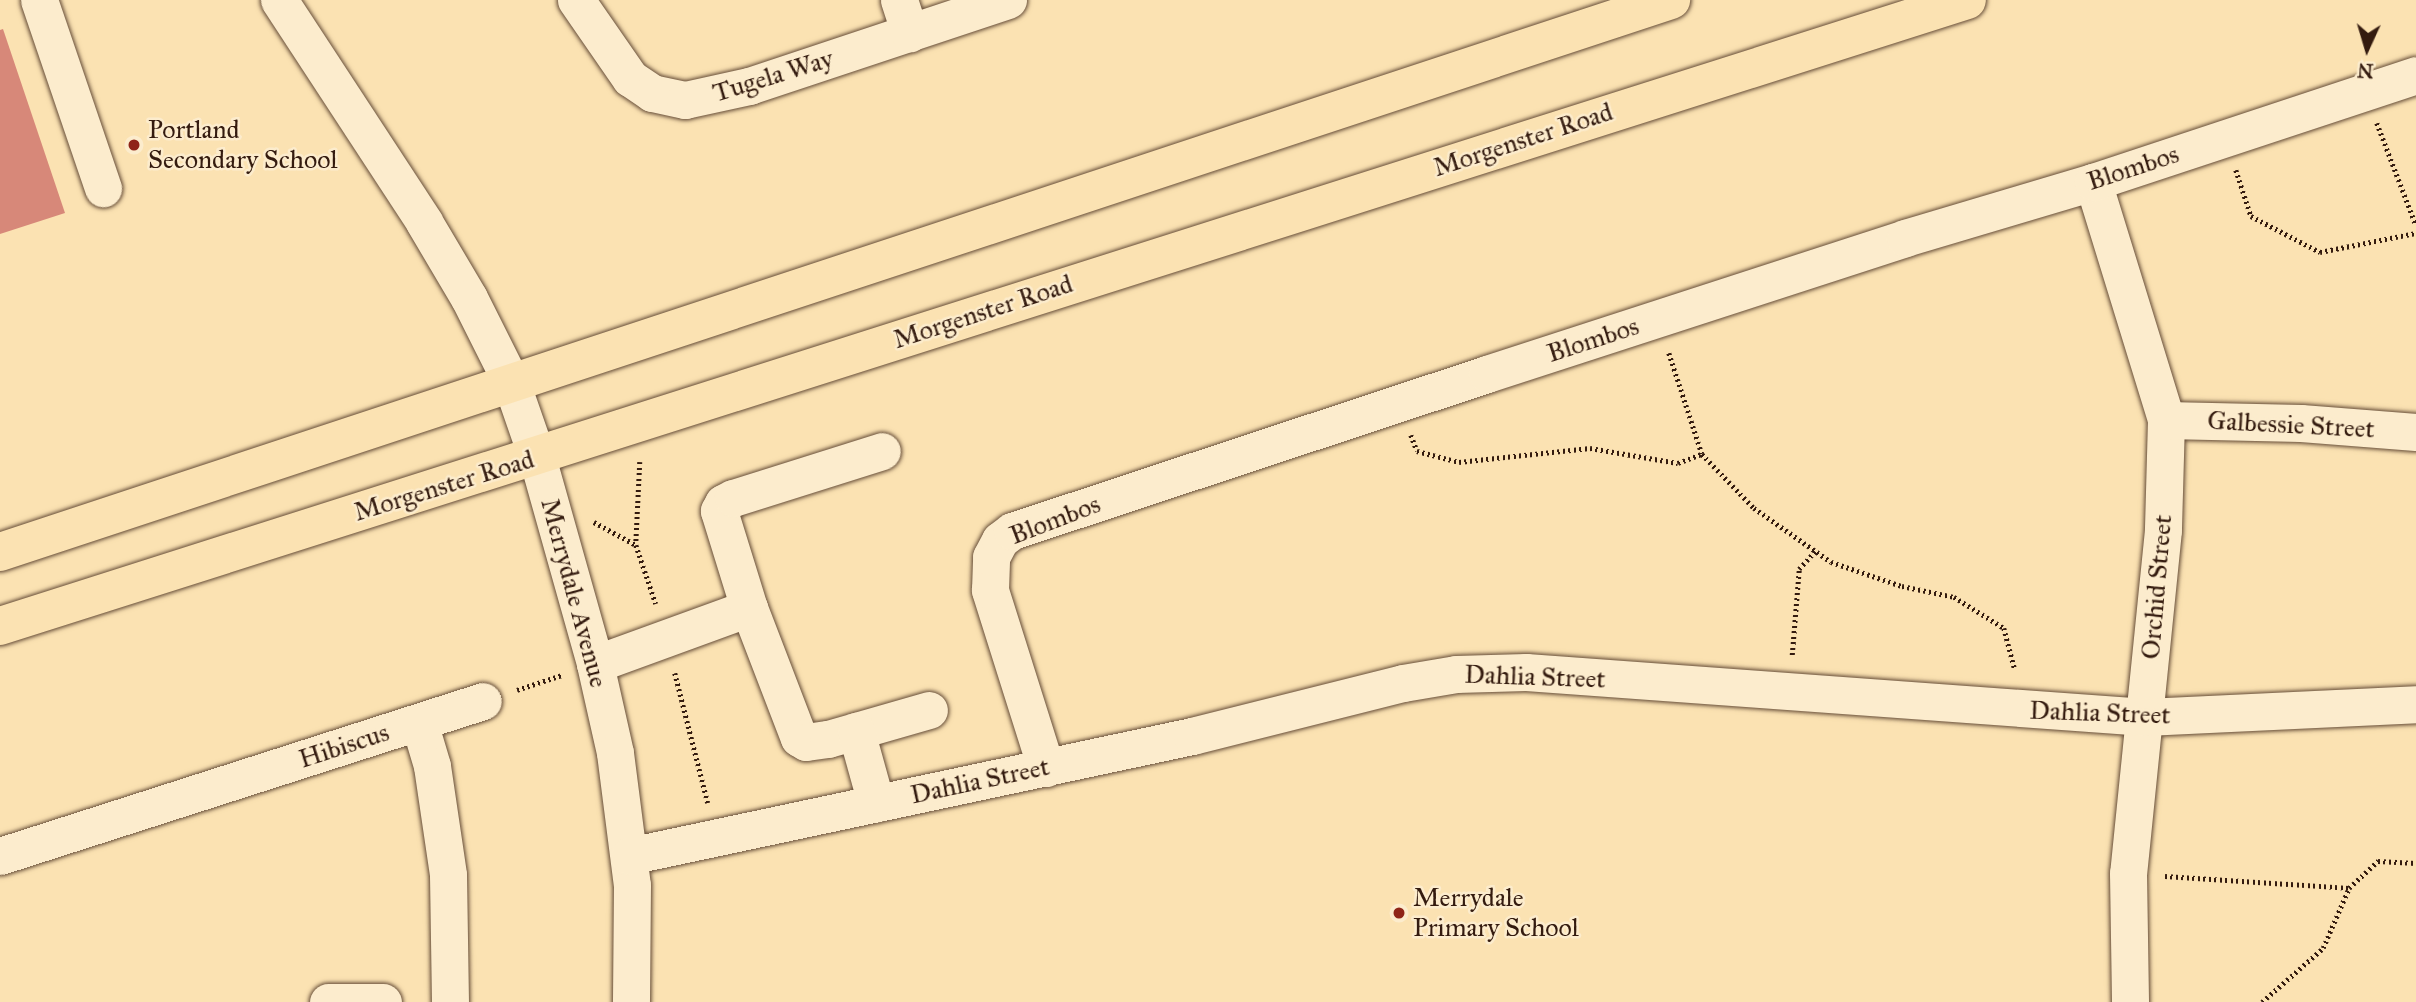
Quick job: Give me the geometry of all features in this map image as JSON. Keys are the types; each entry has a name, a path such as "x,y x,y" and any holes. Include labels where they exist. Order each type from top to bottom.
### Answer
{"main road":[{"path":"0,552 104,520 511,382 1671,0"},
{"name":"Morgenster Road","path":"0,626 1967,0"}],"street":[{"path":"39,0 103,188"},
{"name":"Merrydale Avenue","path":"279,0 424,222 469,298 511,382 537,457 595,664 615,753 632,885 631,1002"},
{"name":"Tugela Way","path":"576,0 630,78 652,93 669,99 685,100 720,94 905,16 1008,0"},
{"name":"Blombos","path":"1046,768 990,590 991,556 1000,540 1012,531 1905,238 2093,182 2416,75"},
{"name":"Orchid Street","path":"2093,182 2166,420 2163,530 2128,873 2130,1002"},
{"name":"Galbessie Street","path":"2166,420 2301,423 2416,432"},
{"path":"882,451 733,498 723,503 719,511 749,608 799,738 816,741 929,709"},
{"path":"595,664 749,608"},
{"name":"Dahlia Street","path":"629,856 1192,736 1403,683 1456,674 1526,672 1788,694 2145,717 2416,704"},
{"path":"419,722 483,701"},
{"name":"Hibiscus","path":"0,856 419,722 432,766 448,875 450,1002"},
{"path":"856,731 876,803"},
{"path":"328,1002 383,1002"}],"path":[{"path":"2357,94 2376,121 2416,225"},
{"path":"2225,138 2251,216 2320,252 2416,233"},
{"path":"1659,319 1702,454 1754,508 1831,562 1902,586 1954,597 2004,628 2012,655 2020,710"},
{"path":"1400,403 1417,451 1459,462 1590,448 1678,463 1702,454"},
{"path":"584,517 636,545"},
{"path":"1788,694 1799,569 1815,551"},
{"path":"483,701 595,664"},
{"path":"2262,1002 2323,948 2349,888 2378,861 2416,863"},
{"path":"2128,873 2349,888"}],"building":[{"path":"3,29 65,213 0,234 0,30"}],"place":[{"name":"Portland Secondary School","path":"134,145"},
{"name":"Merrydale Primary School","path":"1399,913"}]}
